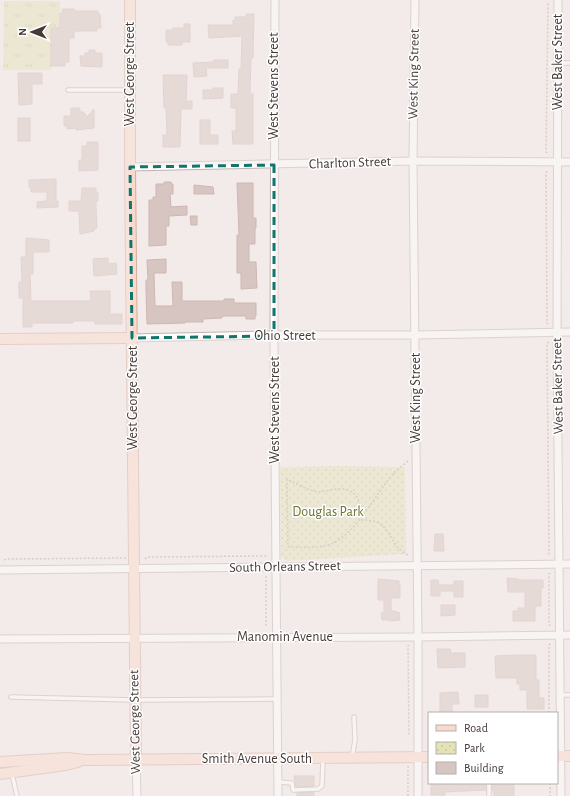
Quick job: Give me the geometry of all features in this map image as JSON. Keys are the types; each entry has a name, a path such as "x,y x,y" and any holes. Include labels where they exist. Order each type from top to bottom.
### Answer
{"street":[{"name":"West George Street","path":"130,0 134,639 137,796"},
{"name":"West Stevens Street","path":"275,0 274,336 278,796"},
{"name":"West King Street","path":"415,0 413,161 418,637 418,796"},
{"name":"West Baker Street","path":"558,0 557,332 560,564 559,695 562,756 561,796"},
{"name":"Charlton Street","path":"130,167 413,161 570,162"},
{"name":"Ohio Street","path":"0,338 132,338 570,332"},
{"name":"South Orleans Street","path":"0,570 570,564"},
{"name":"Manomin Avenue","path":"0,639 418,637 570,634"},
{"name":"Smith Avenue South","path":"0,762 67,758 86,760 278,760 417,758 428,764"},
{"name":"Smith Avenue South","path":"0,774 66,765 86,760"}],"lane":[{"path":"558,63 570,63"},
{"path":"68,90 130,90"},
{"path":"559,695 570,695"},
{"path":"11,697 135,700 276,699"},
{"path":"352,759 355,740 354,717"},
{"path":"278,782 292,783 293,790 318,789 322,786 323,759"},
{"path":"12,772 17,796"},
{"path":"489,796 490,784"}],"path":[{"path":"547,153 547,35 549,2"},
{"path":"547,171 546,307 547,323 549,325"},
{"path":"549,342 547,344 548,554 550,556"},
{"path":"409,557 397,547 380,523 375,520 362,520 362,516 362,508 359,501 355,494 349,490 338,489 319,492 309,490 287,479 288,546 313,547 333,544 362,516 394,473 408,461 410,455 416,450"},
{"path":"145,559 147,557 267,556 268,558"},
{"path":"4,560 127,559"},
{"path":"550,573 550,626"},
{"path":"266,626 266,577 268,575"},
{"path":"550,643 550,712"},
{"path":"409,645 410,740"},
{"path":"408,796 408,767 410,766"},
{"path":"550,784 550,796"}],"highlighted area":[{"path":"274,165 274,336 132,338 130,167"}],"green space":[{"path":"4,1 60,1 60,28 51,28 51,70 3,70"},
{"name":"Douglas Park","path":"280,467 405,467 406,554 286,561 281,556"}],"building":[{"path":"62,9 74,9 74,11 98,11 98,14 100,14 101,28 97,28 97,31 74,31 74,38 69,38 69,62 65,62 65,66 51,66 51,28 60,28 60,13 63,13"},
{"path":"246,14 254,14 250,94 253,94 253,144 233,144 232,131 236,131 236,108 231,108 231,94 238,94 239,69 241,69 242,36 209,38 208,25 233,25 233,20 235,20 235,17 246,17"},
{"path":"184,24 190,24 190,42 182,42 182,45 168,45 168,42 166,42 166,30 173,30 173,28 184,28"},
{"path":"89,50 95,50 95,53 102,53 102,67 81,66 80,56 85,56 85,53 89,53"},
{"path":"214,60 228,60 228,68 206,68 207,76 194,77 193,63 214,62"},
{"path":"18,73 42,73 42,84 32,84 32,104 19,105"},
{"path":"163,75 187,75 186,101 192,101 192,109 181,109 180,147 163,147 163,135 167,135"},
{"path":"213,88 223,88 223,98 203,99 203,90 213,90"},
{"path":"71,108 80,108 80,112 84,112 87,117 94,109 94,128 76,130 76,128 67,129 67,126 64,126 64,116 71,116"},
{"path":"18,118 30,118 30,141 18,141"},
{"path":"200,120 210,120 210,135 218,135 218,144 200,144"},
{"path":"87,142 98,142 98,170 79,171 79,160 82,160 82,146 87,146"},
{"path":"56,179 56,201 58,201 58,207 37,208 37,202 47,201 47,192 31,192 29,180"},
{"path":"164,182 171,182 171,184 173,184 173,194 170,194 171,207 187,206 187,215 169,216 169,226 166,226 166,245 149,246 149,200 153,200 153,197 156,197 156,184 164,184"},
{"path":"237,183 253,183 253,218 256,218 256,228 255,244 249,244 249,262 256,262 257,288 241,289 241,273 237,273 237,235 239,235"},
{"path":"194,185 213,187 214,194 194,194"},
{"path":"82,188 96,188 96,193 98,193 98,201 96,201 97,228 94,229 94,231 80,234 79,211 69,211 69,201 81,201"},
{"path":"190,216 197,216 197,225 191,225"},
{"path":"26,238 49,240 49,252 33,252 33,274 30,274 31,301 91,301 90,291 110,291 110,314 122,314 122,324 95,324 95,321 73,321 73,323 32,323 32,327 23,327 23,298 19,298 19,282 22,282 21,257 26,257"},
{"path":"108,258 108,264 116,263 117,274 94,276 93,259"},
{"path":"166,259 166,273 154,273 155,306 173,306 172,282 182,282 182,301 224,301 224,299 234,299 234,303 256,303 255,319 246,319 246,316 222,316 222,318 203,319 203,322 147,324 147,260"},
{"path":"435,534 443,534 444,551 434,551"},
{"path":"507,578 518,580 543,580 543,588 541,588 541,606 535,606 535,621 513,621 513,611 518,611 518,608 525,608 525,592 508,592"},
{"path":"378,579 399,581 400,598 391,598 391,611 396,611 396,613 399,612 400,620 382,620 381,613 384,613 384,600 378,600"},
{"path":"431,580 438,580 439,585 454,585 454,581 463,581 463,597 454,597 454,591 440,591 440,596 431,596"},
{"path":"441,605 455,605 455,615 441,616"},
{"path":"437,649 450,649 451,653 465,653 465,667 438,668"},
{"path":"536,655 536,680 539,680 539,698 544,698 544,709 527,709 527,690 520,690 520,684 517,684 517,678 496,678 495,656"},
{"path":"458,692 459,704 452,704 452,712 440,712 440,693"},
{"path":"475,695 488,695 488,707 475,707"},
{"path":"294,776 314,776 314,786 296,787"},
{"path":"431,784 486,784 486,790 445,792 445,795 431,795"},
{"path":"492,784 514,784 514,796 494,796 494,790 492,790"},
{"path":"314,792 314,796 297,796 297,793"}]}
